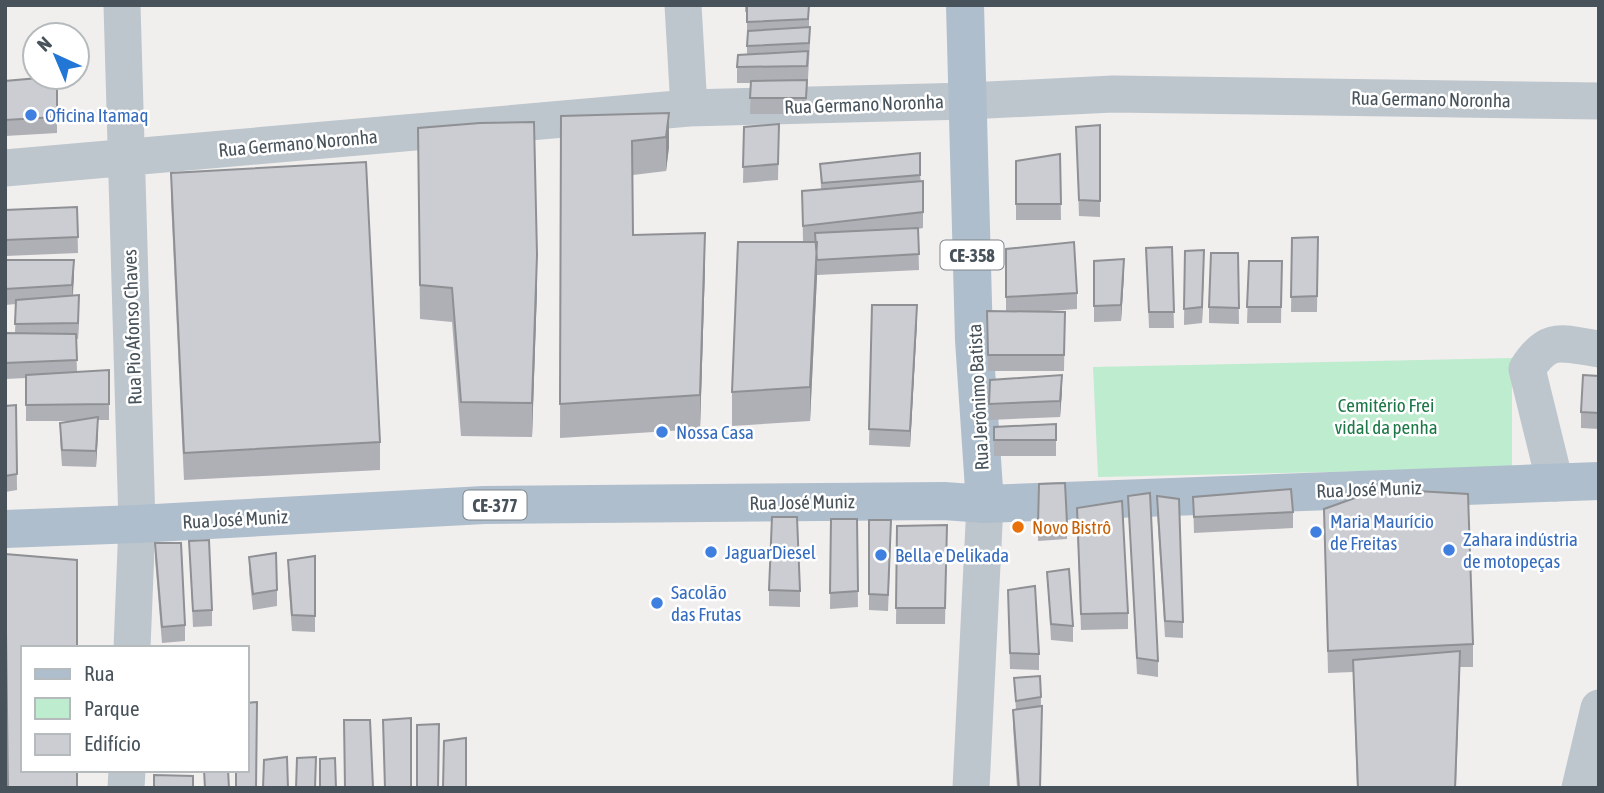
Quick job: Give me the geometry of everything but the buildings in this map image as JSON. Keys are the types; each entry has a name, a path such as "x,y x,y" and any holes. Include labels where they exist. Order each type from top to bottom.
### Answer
{"main road":[{"name":"Rua Jerônimo Batista","path":"965,5 974,340 985,504"},
{"name":"Rua José Muniz","path":"5,528 137,524 484,505 944,501 985,504 1599,481"}],"street":[{"name":"Rua Pio Afonso Chaves","path":"122,5 137,524 132,646"},
{"path":"683,5 689,108"},
{"name":"Rua Germano Noronha","path":"5,168 689,108 968,101 1113,94 1599,101"},
{"path":"1555,483 1527,369 1537,353 1554,343 1599,349"},
{"name":"Rua Jerônimo Batista","path":"971,788 985,504"},
{"path":"1580,788 1599,708"}],"green space":[{"name":"Cemitério Frei vidal da penha","path":"1512,358 1512,468 1098,477 1093,367"}],"place":[{"name":"Oficina Itamaq","path":"31,115"},
{"name":"Nossa Casa","path":"662,432"},
{"name":"Novo Bistrô","path":"1018,527"},
{"name":"Maria Maurício de Freitas","path":"1316,532"},
{"name":"Zahara indústria de motopeças","path":"1449,550"},
{"name":"JaguarDiesel","path":"711,552"},
{"name":"Bella e Delikada","path":"881,555"},
{"name":"Sacolão das Frutas","path":"657,603"}]}
